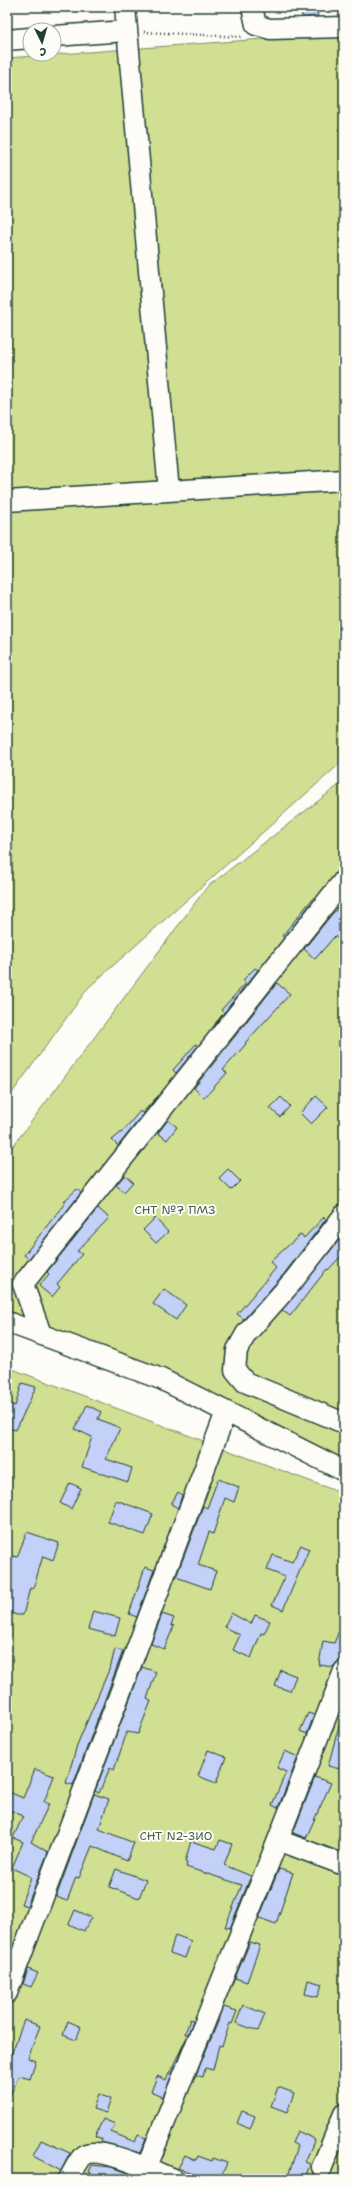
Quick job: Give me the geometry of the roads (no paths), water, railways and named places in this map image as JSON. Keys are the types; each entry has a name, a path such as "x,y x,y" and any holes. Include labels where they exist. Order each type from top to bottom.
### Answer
{"street":[{"path":"125,7 169,491"},
{"path":"252,7 256,25 270,29 344,27"},
{"path":"62,35 127,31"},
{"path":"7,40 22,39"},
{"path":"7,501 344,480"},
{"path":"41,1334 23,1284 344,880"},
{"path":"344,1216 293,1281 246,1334 237,1350 235,1370 245,1382 344,1423"},
{"path":"7,1322 161,1379 344,1471"},
{"path":"7,1992 226,1412"},
{"path":"146,2169 344,1671"},
{"path":"278,1840 344,1865"},
{"path":"322,2167 344,2114"},
{"path":"69,2179 83,2156 91,2152 107,2154 172,2179"}],"park label":[{"name":"СНТ №7 ПМЗ","path":"175,1210"},
{"name":"СНТ N2-ЗИО","path":"176,1836"}]}
